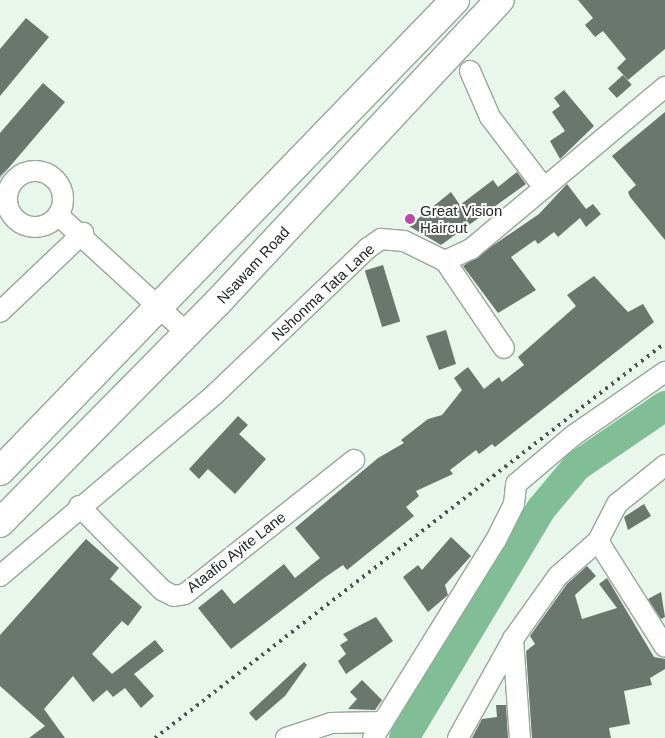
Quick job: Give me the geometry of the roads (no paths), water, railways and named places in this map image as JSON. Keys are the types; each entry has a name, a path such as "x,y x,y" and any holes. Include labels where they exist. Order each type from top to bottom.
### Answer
{"highway":[{"path":"0,471 159,303 455,0"},
{"name":"Nsawam Road","path":"0,523 188,334 500,0"}],"street":[{"path":"470,70 490,117 544,188"},
{"path":"504,348 445,261 471,249 665,87"},
{"path":"36,170 50,174 62,193 58,215 38,227 15,219 7,196 6,181 36,170"},
{"path":"58,215 83,233 159,303 188,334"},
{"path":"0,312 83,233"},
{"name":"Nshonma Tata Lane","path":"0,576 79,506 213,396 381,239 404,240 445,261"},
{"path":"286,738 331,723 378,730 496,540 514,504 516,484 566,441 665,372"},
{"name":"Ataafio Ayite Lane","path":"79,506 162,590 174,596 185,594 354,460"},
{"path":"458,738 513,638 558,576 598,541 617,504 665,465"},
{"path":"598,541 665,647"},
{"path":"513,638 520,738"}],"waterway":[{"path":"404,738 541,509 577,466 665,406"}],"railway":[{"path":"155,738 665,343"}],"place":[{"name":"Great Vision Haircut","path":"410,219"}]}
